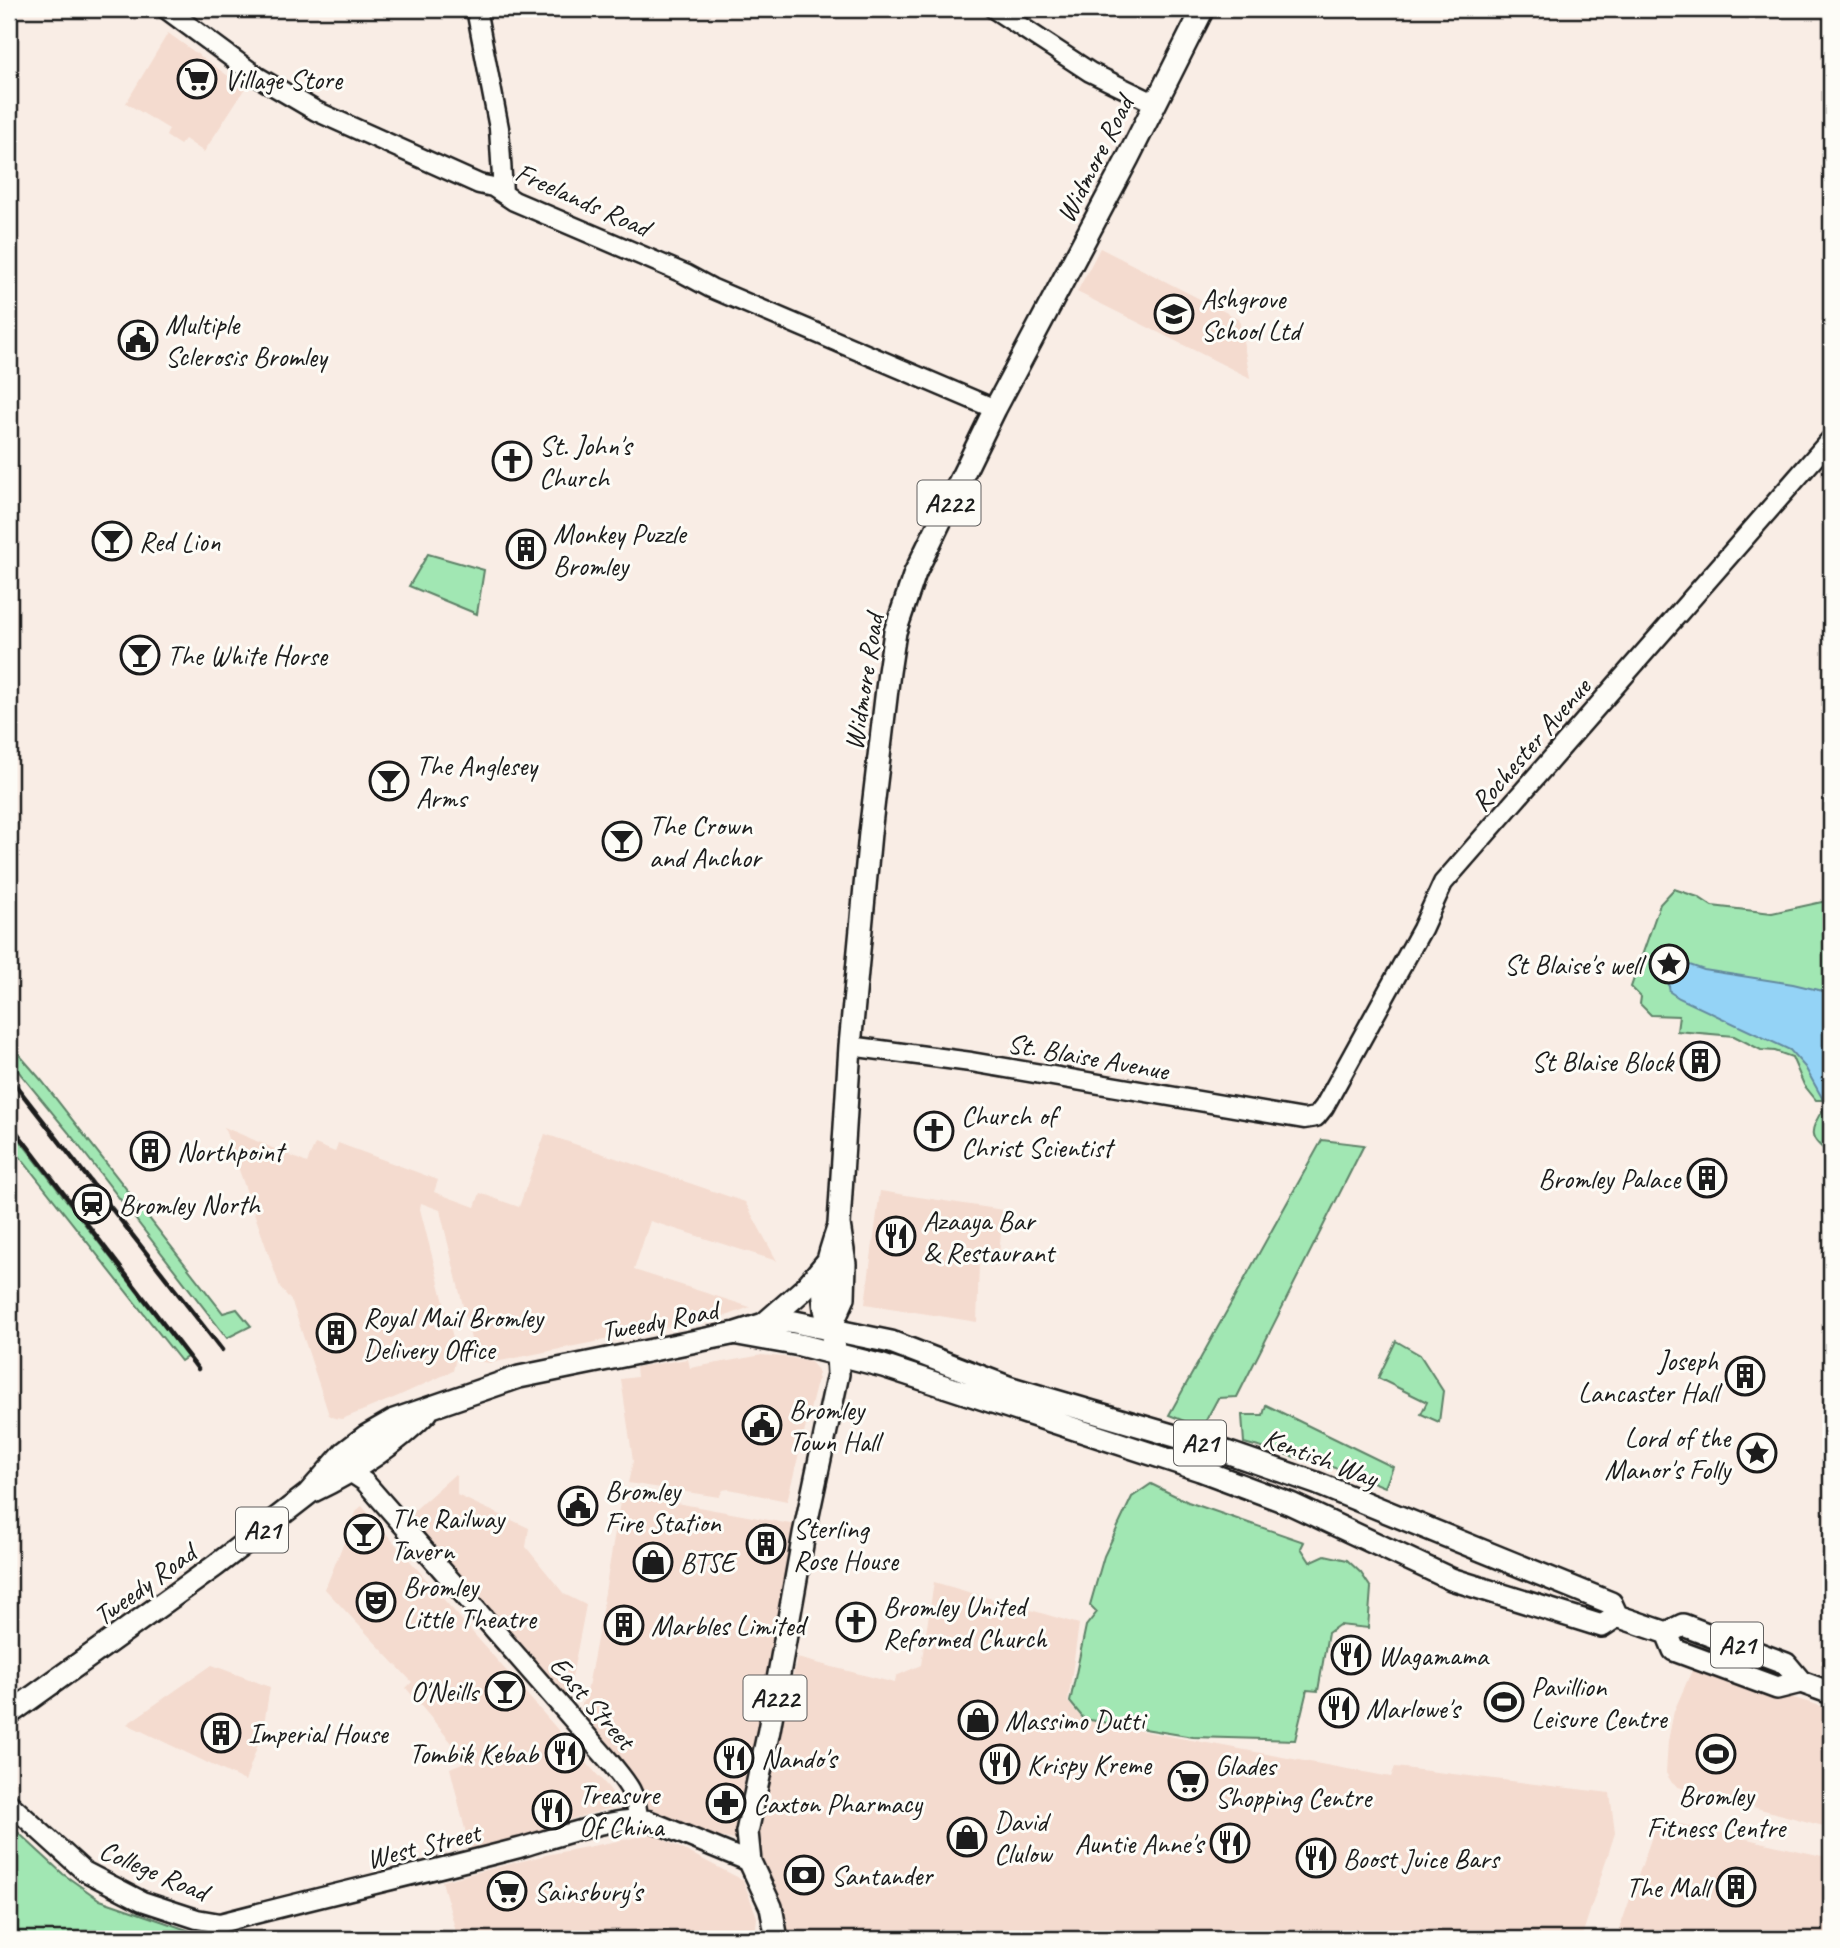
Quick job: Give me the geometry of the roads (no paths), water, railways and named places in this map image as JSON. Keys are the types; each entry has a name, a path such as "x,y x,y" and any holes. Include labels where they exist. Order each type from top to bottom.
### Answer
{"main road":[{"name":"Widmore Road","path":"831,1327 844,1298 845,1264 839,1224 850,1045 870,833 895,632 915,573 995,409 1128,158 1203,9"},
{"name":"Widmore Road","path":"750,1862 747,1846 748,1824 769,1730 804,1534 833,1399 838,1355 824,1298 826,1263 839,1224"},
{"path":"764,1324 804,1289 826,1263"},
{"name":"Tweedy Road","path":"9,1714 168,1602 343,1467 366,1436 394,1420 519,1377 736,1334 764,1324 790,1321 831,1327"},
{"name":"Kentish Way","path":"831,1327 891,1342 1008,1387 1206,1445 1316,1483 1611,1603 1617,1616 1671,1642 1683,1625 1786,1664 1801,1682 1831,1693"},
{"name":"Tweedy Road","path":"736,1334 800,1345 838,1355"},
{"name":"Kentish Way","path":"838,1355 883,1366 1237,1483 1325,1519 1431,1571 1469,1586 1602,1626 1617,1616"},
{"name":"A222","path":"750,1862 771,1907 777,1939"}],"street":[{"name":"Freelands Road","path":"166,9 258,77 316,111 503,193 514,201 685,274 711,288 995,409"},
{"path":"476,9 499,128 503,193"},
{"path":"994,9 1090,72 1154,103"},
{"name":"Rochester Avenue","path":"1316,1117 1422,929 1443,883 1831,439"},
{"name":"St. Blaise Avenue","path":"850,1045 971,1062 1304,1119 1316,1117"},
{"name":"East Street","path":"343,1467 365,1482 609,1761 631,1788 637,1802 638,1818"},
{"name":"College Road","path":"9,1803 84,1871 142,1901 197,1919 220,1923"},
{"path":"638,1818 750,1862"},
{"name":"West Street","path":"220,1923 638,1818"}],"water":[{"path":"1681,962 1704,970 1831,993 1831,1114 1805,1067 1790,1050 1670,992 1670,974 1673,966"}],"railway":[{"path":"9,1077 222,1350"},
{"path":"9,1122 198,1369"}],"place":[{"name":"Village Store","path":"197,79"},
{"name":"Ashgrove School Ltd","path":"1174,314"},
{"name":"Multiple Sclerosis Bromley","path":"138,340"},
{"name":"St. John's Church","path":"512,461"},
{"name":"Red Lion","path":"112,541"},
{"name":"Monkey Puzzle Bromley","path":"526,549"},
{"name":"The White Horse","path":"140,655"},
{"name":"The Anglesey Arms","path":"389,781"},
{"name":"The Crown and Anchor","path":"622,841"},
{"name":"St Blaise's well","path":"1669,964"},
{"name":"St Blaise Block","path":"1700,1061"},
{"name":"Church of Christ Scientist","path":"934,1131"},
{"name":"Northpoint","path":"150,1151"},
{"name":"Bromley Palace","path":"1707,1178"},
{"name":"Bromley North","path":"92,1204"},
{"name":"Azaaya Bar & Restaurant","path":"896,1236"},
{"name":"Royal Mail Bromley Delivery Office","path":"336,1333"},
{"name":"Joseph Lancaster Hall","path":"1745,1376"},
{"name":"Bromley Town Hall","path":"762,1425"},
{"name":"Lord of the Manor's Folly","path":"1757,1453"},
{"name":"Bromley Fire Station","path":"578,1506"},
{"name":"The Railway Tavern","path":"364,1534"},
{"name":"Sterling Rose House","path":"766,1544"},
{"name":"BTSE","path":"653,1562"},
{"name":"Bromley Little Theatre","path":"376,1602"},
{"name":"Bromley United Reformed Church","path":"856,1622"},
{"name":"Marbles Limited","path":"624,1625"},
{"name":"Wagamama","path":"1351,1655"},
{"name":"O'Neills","path":"505,1691"},
{"name":"Pavillion Leisure Centre","path":"1504,1702"},
{"name":"Marlowe's","path":"1339,1708"},
{"name":"Massimo Dutti","path":"978,1720"},
{"name":"Imperial House","path":"221,1733"},
{"name":"Tombik Kebab","path":"565,1753"},
{"name":"Bromley Fitness Centre","path":"1716,1754"},
{"name":"Nando's","path":"734,1758"},
{"name":"Krispy Kreme","path":"1000,1764"},
{"name":"Glades Shopping Centre","path":"1188,1781"},
{"name":"Caxton Pharmacy","path":"726,1803"},
{"name":"Treasure Of China","path":"552,1810"},
{"name":"David Clulow","path":"967,1837"},
{"name":"Auntie Anne's","path":"1230,1843"},
{"name":"Boost Juice Bars","path":"1316,1858"},
{"name":"Santander","path":"804,1875"},
{"name":"The Mall","path":"1736,1887"},
{"name":"Sainsbury's","path":"507,1891"}]}
